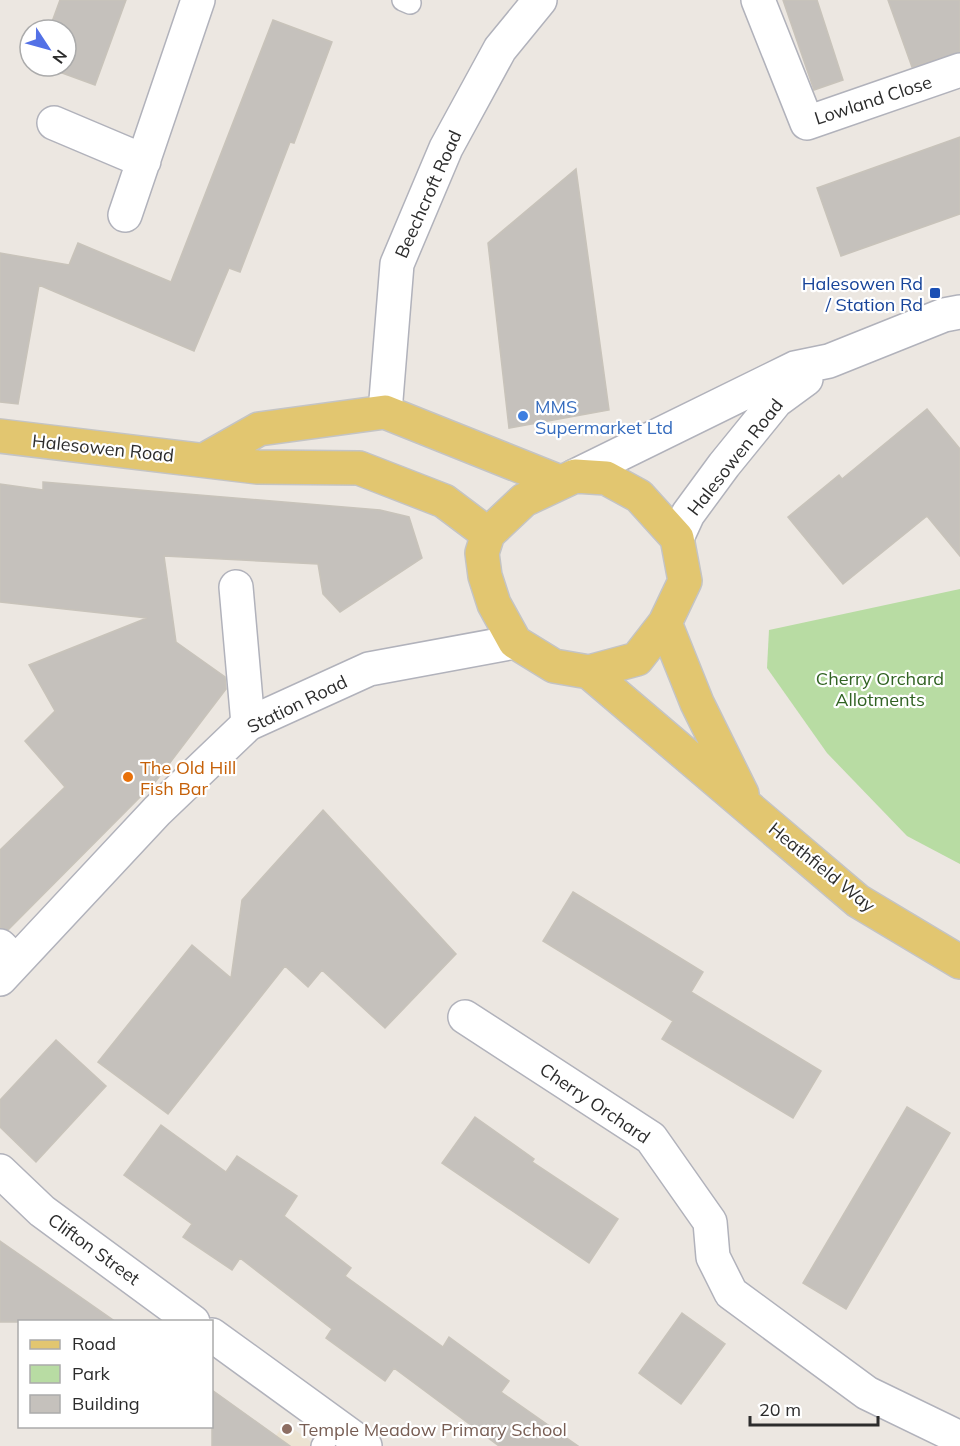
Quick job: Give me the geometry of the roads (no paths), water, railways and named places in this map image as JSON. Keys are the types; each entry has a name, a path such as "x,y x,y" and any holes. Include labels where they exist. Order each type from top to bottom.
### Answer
{"main road":[{"path":"206,459 259,429 385,412 568,479 606,478 639,496 677,538 685,581 665,623 637,659 590,672 554,666 515,642 494,604 485,576 482,553 488,534 524,500 568,479"},
{"name":"Halesowen Road","path":"0,436 206,459 257,467 359,468 444,501 488,534"},
{"name":"Heathfield Way","path":"665,623 697,703 747,805"},
{"name":"Heathfield Way","path":"590,672 858,901 960,962"}],"street":[{"path":"125,215 198,0"},
{"name":"Beechcroft Road","path":"385,412 397,264 446,148 500,49 540,0"},
{"name":"Lowland Close","path":"758,0 807,123 960,70"},
{"path":"54,123 144,161"},
{"name":"Halesowen Road","path":"568,479 795,368 829,361 944,315 960,312"},
{"name":"Halesowen Road","path":"677,538 688,514 776,401 829,361"},
{"path":"236,587 248,724"},
{"name":"Station Road","path":"5,962 248,724 369,669 515,642"},
{"name":"Cherry Orchard","path":"465,1017 651,1138 710,1222 713,1257 730,1293 867,1393 960,1438"},
{"name":"Clifton Street","path":"0,1171 42,1211 191,1320"},
{"path":"213,1336 329,1436 365,1446"}],"place":[{"name":"Halesowen Rd / Station Rd","path":"935,293"},
{"name":"MMS Supermarket Ltd","path":"523,416"},
{"name":"The Old Hill Fish Bar","path":"128,777"},
{"name":"Temple Meadow Primary School","path":"287,1429"}],"park label":[{"name":"Cherry Orchard Allotments","path":"880,688"}]}
